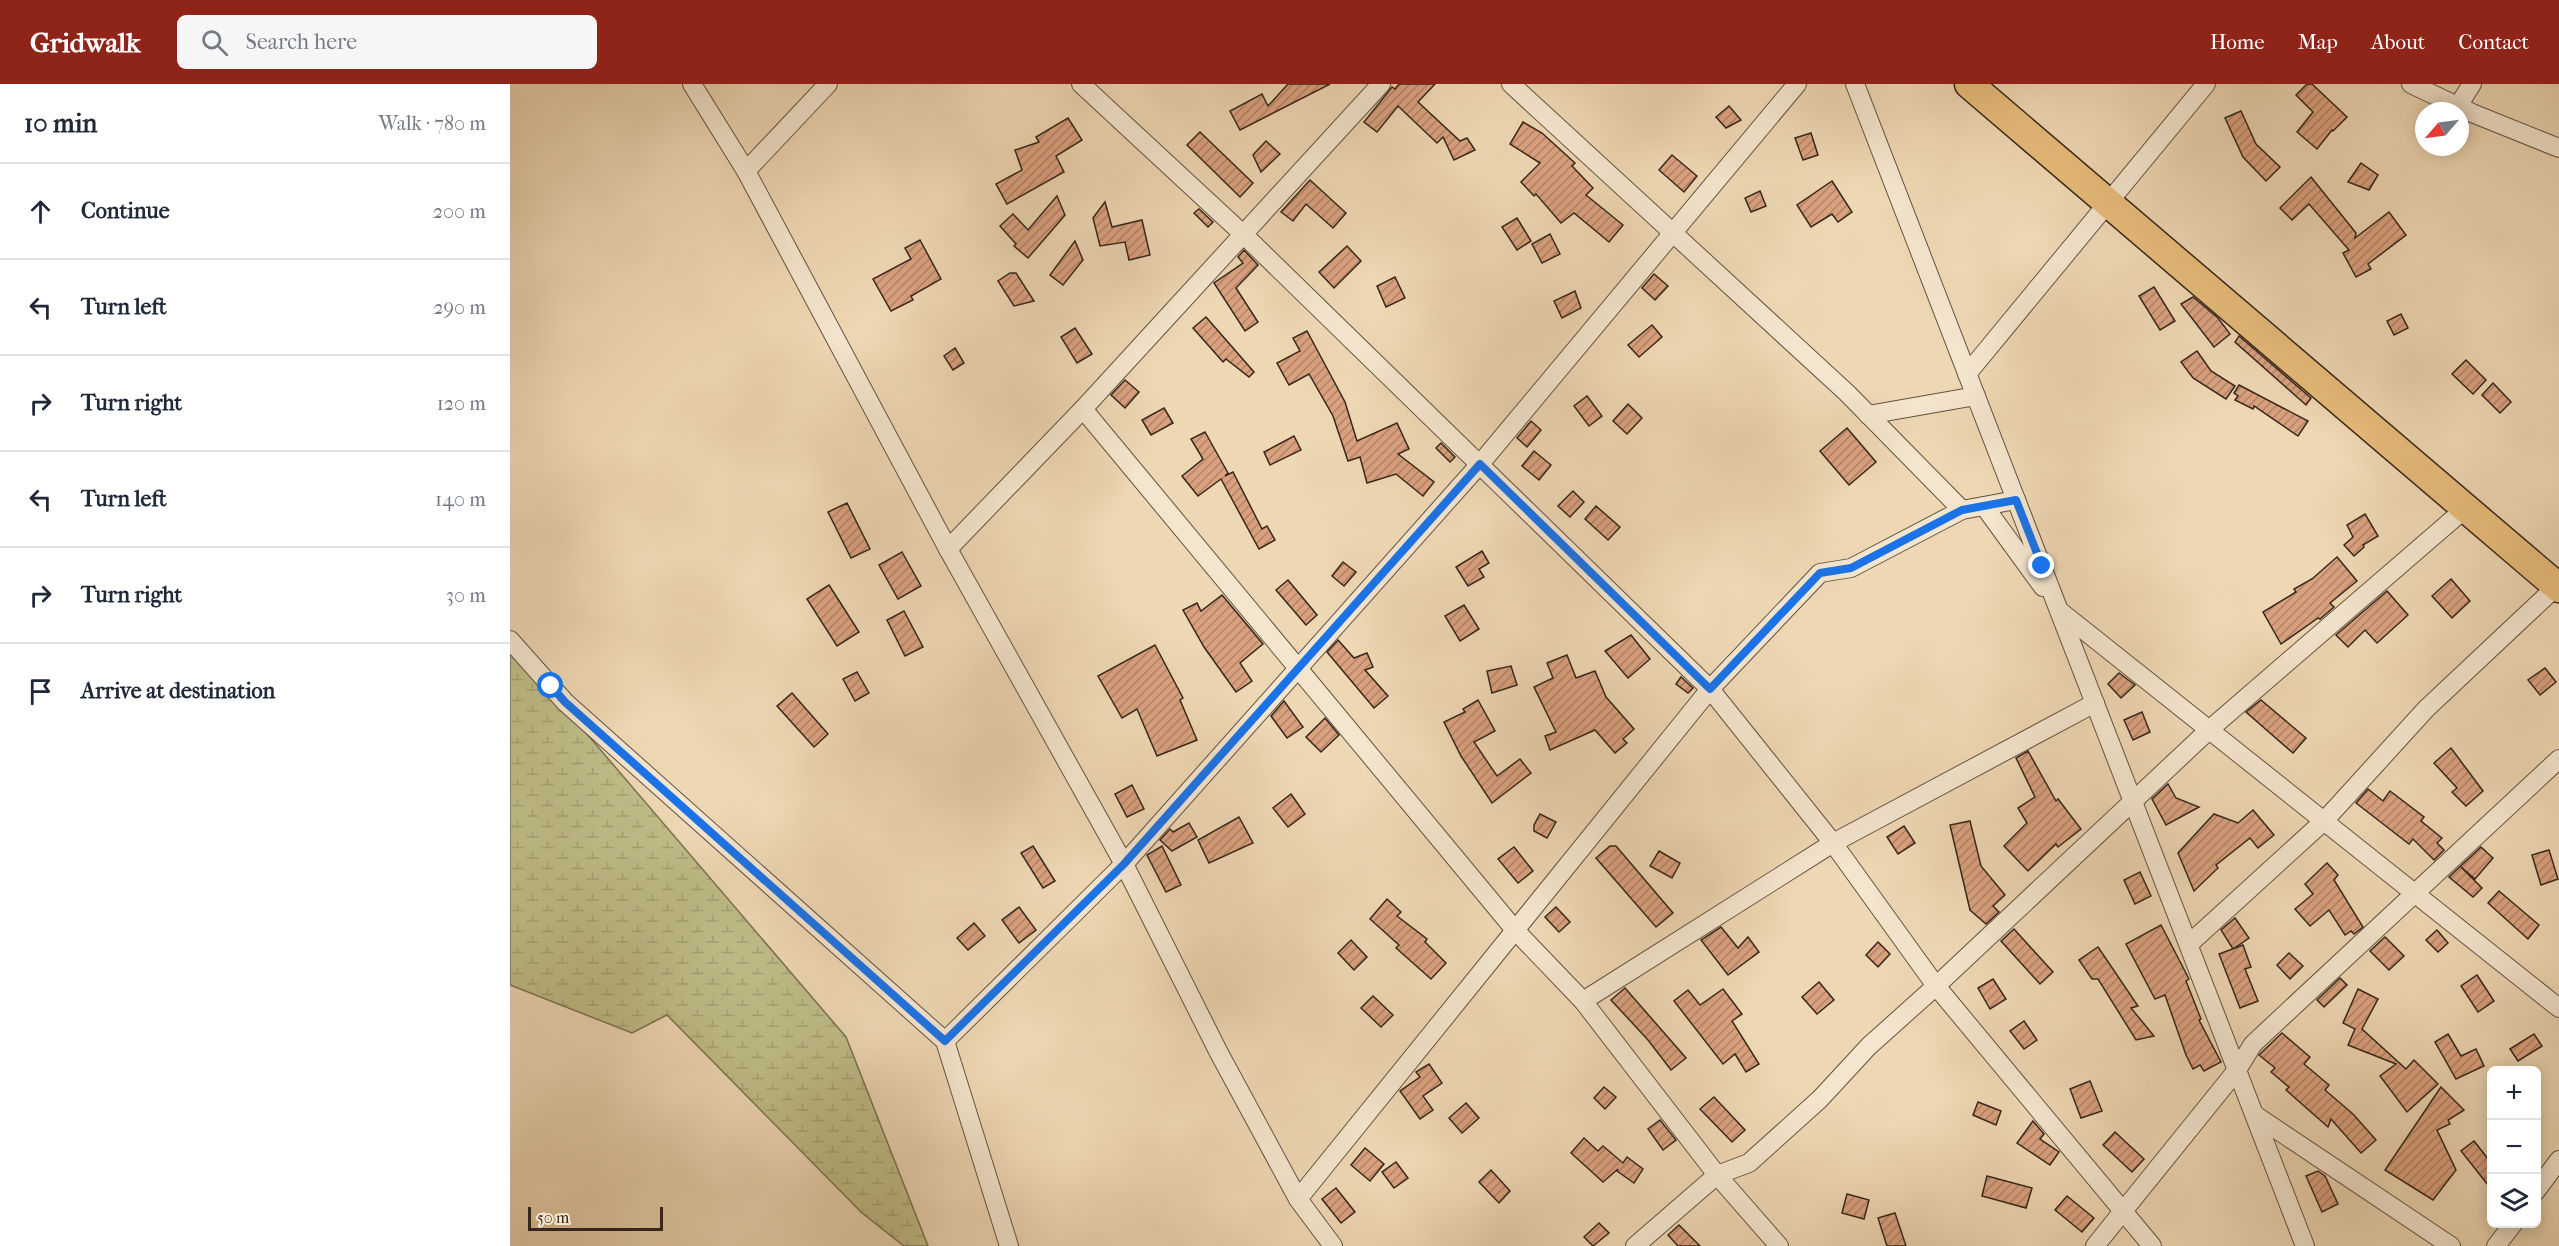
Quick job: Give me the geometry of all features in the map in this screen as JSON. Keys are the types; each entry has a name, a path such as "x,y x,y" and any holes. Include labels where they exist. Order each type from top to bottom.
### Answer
{"main road":[{"path":"1968,84 2558,586"}],"street":[{"path":"692,84 746,171 948,549 1124,864 1219,1053 1298,1199 1333,1246"},
{"path":"746,171 828,84"},
{"path":"1081,84 1244,235 1710,689 1833,843 1936,986 2152,1246"},
{"path":"948,549 1083,409 1381,84"},
{"path":"1511,84 1868,415 1962,510"},
{"path":"945,1041 1124,864 1480,464 1797,84"},
{"path":"1855,84 2305,1246"},
{"path":"1967,374 2206,84"},
{"path":"2411,84 2449,102"},
{"path":"2461,102 2472,84"},
{"path":"2469,111 2559,148"},
{"path":"1868,415 1976,396"},
{"path":"1083,409 1515,930 1583,1001 1717,1175 1779,1246"},
{"path":"1298,1199 1710,689 1820,573 1851,568 1962,510 2016,500"},
{"path":"1984,506 2059,610 2559,1008"},
{"path":"1635,1246 1717,1175 1749,1163 1820,1099 1869,1046 2210,729 2466,508"},
{"path":"2188,944 2325,820 2426,709 2558,586"},
{"path":"510,640 565,702 945,1041 1009,1246"},
{"path":"1583,1001 1833,843 2095,703"},
{"path":"2095,1246 2237,1070 2253,1044 2559,759"},
{"path":"2255,1115 2451,1246"},
{"path":"2541,1184 2559,1160"},
{"path":"2496,1246 2510,1228"}],"green space":[{"path":"510,644 846,1037 928,1246 904,1246 862,1213 667,1015 632,1033 510,985"}],"building":[{"path":"1288,84 1330,84 1240,130 1230,111 1262,94 1268,106"},
{"path":"1399,84 1435,84 1418,102 1460,141 1467,138 1475,150 1454,160 1443,137 1437,143 1398,106 1377,132 1364,122 1392,87 1395,89"},
{"path":"2307,84 2312,84 2347,117 2332,130 2317,149 2297,132 2313,112 2296,95"},
{"path":"1729,106 1741,120 1726,128 1716,117"},
{"path":"2241,111 2256,144 2280,167 2266,181 2243,157 2225,118"},
{"path":"1068,118 1082,140 1056,156 1064,172 1007,204 996,184 1022,170 1015,150 1039,142 1036,137"},
{"path":"1523,122 1542,133 1575,163 1572,166 1593,188 1586,195 1623,225 1609,242 1574,213 1561,223 1536,194 1534,196 1521,182 1540,163 1510,144"},
{"path":"1200,132 1253,183 1240,197 1187,145"},
{"path":"1811,133 1818,155 1803,160 1795,138"},
{"path":"1266,141 1280,154 1261,172 1253,155"},
{"path":"1672,155 1697,176 1684,192 1659,170"},
{"path":"2361,163 2378,175 2369,190 2348,182"},
{"path":"2311,177 2356,233 2355,238 2389,212 2406,235 2368,264 2371,269 2356,277 2343,253 2349,250 2309,204 2292,220 2280,208"},
{"path":"1310,180 1346,213 1333,228 1306,204 1293,221 1281,212"},
{"path":"1832,181 1852,212 1838,222 1832,214 1811,227 1797,205"},
{"path":"1760,191 1766,206 1751,212 1745,198"},
{"path":"1057,196 1065,215 1028,258 1014,246 1016,244 1000,226 1013,214 1028,230"},
{"path":"1105,202 1112,227 1142,220 1150,255 1129,260 1125,242 1100,246 1093,218"},
{"path":"1199,209 1213,222 1208,227 1194,213"},
{"path":"1517,218 1531,241 1517,250 1502,227"},
{"path":"1550,234 1560,254 1542,263 1532,244"},
{"path":"920,240 941,279 911,296 913,300 891,311 873,279 911,259 905,248"},
{"path":"1075,241 1083,260 1063,285 1050,275"},
{"path":"1347,246 1361,261 1334,288 1319,272"},
{"path":"1244,250 1258,265 1236,288 1258,322 1245,331 1214,283 1243,263 1238,257"},
{"path":"1010,273 1016,273 1034,301 1014,306 998,281"},
{"path":"1654,274 1668,286 1655,300 1642,288"},
{"path":"1395,277 1405,298 1386,307 1377,286"},
{"path":"2154,287 2175,321 2160,330 2139,296"},
{"path":"1575,291 1581,308 1562,318 1554,301"},
{"path":"2193,297 2218,318 2230,334 2214,347 2181,304"},
{"path":"2401,314 2408,328 2394,335 2387,321"},
{"path":"1206,317 1254,372 1249,377 1226,359 1223,362 1193,328"},
{"path":"1652,325 1662,337 1639,357 1628,345"},
{"path":"1075,328 1092,354 1077,363 1061,337"},
{"path":"1307,331 1345,402 1357,441 1397,423 1409,449 1398,454 1434,482 1423,496 1396,474 1367,483 1360,457 1348,461 1333,416 1309,374 1289,385 1277,363 1300,351 1293,338"},
{"path":"2239,336 2311,398 2306,405 2235,342"},
{"path":"955,348 964,363 953,370 944,356"},
{"path":"2197,351 2211,371 2235,386 2226,399 2193,378 2181,362"},
{"path":"2466,360 2486,380 2473,394 2452,374"},
{"path":"1125,380 1139,392 1125,408 1111,395"},
{"path":"2493,383 2511,402 2500,413 2482,395"},
{"path":"2239,385 2308,421 2298,436 2254,406 2253,409 2235,400 2238,396 2234,393"},
{"path":"1587,396 1602,416 1589,426 1574,406"},
{"path":"1628,404 1642,418 1627,434 1613,421"},
{"path":"1164,408 1173,423 1151,435 1142,420"},
{"path":"1531,421 1541,430 1527,447 1517,438"},
{"path":"1847,428 1876,462 1849,485 1820,451"},
{"path":"1205,432 1228,473 1225,476 1233,472 1262,529 1267,526 1275,540 1259,549 1221,479 1198,496 1182,476 1203,459 1191,439"},
{"path":"1294,436 1301,450 1270,465 1264,452"},
{"path":"1441,443 1455,457 1450,462 1436,448"},
{"path":"1534,451 1551,465 1539,480 1522,466"},
{"path":"1573,491 1584,502 1570,517 1558,506"},
{"path":"847,503 870,549 851,558 828,512"},
{"path":"1596,506 1620,527 1608,540 1585,519"},
{"path":"2365,514 2378,536 2363,545 2364,547 2354,556 2344,545 2353,537 2347,525"},
{"path":"1482,551 1489,563 1479,569 1484,577 1468,586 1456,567"},
{"path":"902,552 921,586 898,599 879,565"},
{"path":"2337,557 2357,581 2330,603 2334,607 2320,619 2318,618 2281,644 2263,612 2296,592 2294,589 2312,579"},
{"path":"1343,562 1356,572 1344,586 1332,576"},
{"path":"2451,579 2470,601 2452,618 2432,596"},
{"path":"1288,580 1317,615 1306,625 1276,590"},
{"path":"829,585 859,632 837,646 807,599"},
{"path":"2387,591 2408,615 2377,643 2365,630 2348,647 2336,635"},
{"path":"1222,595 1263,644 1240,663 1252,681 1236,692 1204,647 1183,610 1197,603 1201,611"},
{"path":"1464,605 1479,629 1460,641 1445,616"},
{"path":"904,611 923,647 905,656 887,620"},
{"path":"1631,635 1650,659 1628,678 1605,651"},
{"path":"1338,640 1354,658 1367,653 1373,667 1365,670 1388,696 1374,708 1327,652"},
{"path":"1155,645 1183,698 1180,700 1197,740 1157,756 1137,709 1122,718 1098,676"},
{"path":"1567,655 1576,678 1595,671 1606,697 1634,729 1623,739 1627,743 1615,753 1595,730 1550,750 1545,736 1556,732 1534,687 1553,678 1547,663"},
{"path":"1511,666 1517,685 1492,693 1487,671"},
{"path":"2545,668 2556,682 2540,695 2528,680"},
{"path":"857,672 869,693 855,701 843,679"},
{"path":"2119,673 2135,685 2121,698 2108,684"},
{"path":"1681,677 1693,688 1688,693 1676,684"},
{"path":"792,693 828,734 814,747 777,706"},
{"path":"1478,700 1495,731 1474,742 1497,776 1520,759 1531,773 1492,803 1461,756 1444,722 1465,712 1463,709"},
{"path":"2261,700 2306,738 2293,753 2246,712"},
{"path":"1284,701 1303,727 1287,738 1271,716"},
{"path":"2142,712 2150,732 2133,740 2124,720"},
{"path":"1325,718 1339,735 1321,752 1306,737"},
{"path":"2451,748 2483,791 2466,806 2452,792 2457,788 2434,763"},
{"path":"2028,751 2056,801 2058,799 2081,829 2058,847 2056,844 2028,871 2004,846 2027,823 2018,808 2035,797 2016,758"},
{"path":"2168,784 2176,798 2199,807 2166,825 2152,799"},
{"path":"1132,785 1144,809 1127,817 1115,794"},
{"path":"2368,789 2383,801 2390,791 2424,817 2421,821 2442,838 2437,843 2444,850 2434,860 2413,839 2409,844 2356,803"},
{"path":"1291,794 1305,814 1288,827 1273,808"},
{"path":"2253,810 2274,835 2258,848 2250,838 2216,865 2218,868 2194,891 2178,853 2214,814 2238,823"},
{"path":"1540,814 1556,822 1547,838 1534,831 1534,825"},
{"path":"1239,817 1253,843 1209,863 1198,840"},
{"path":"1970,821 1981,866 2005,895 1993,906 1999,912 1986,924 1970,910 1950,825"},
{"path":"1189,823 1197,837 1172,851 1160,840 1170,829 1173,832"},
{"path":"1904,826 1915,843 1898,854 1887,837"},
{"path":"1033,846 1055,881 1043,888 1021,853"},
{"path":"1162,846 1181,885 1166,892 1147,855"},
{"path":"1610,846 1616,846 1673,913 1656,927 1596,858"},
{"path":"1514,847 1533,871 1518,883 1498,859"},
{"path":"2481,847 2493,858 2475,879 2461,867 2482,888 2473,897 2449,877"},
{"path":"2549,850 2558,879 2541,885 2532,855"},
{"path":"1659,851 1680,863 1672,878 1650,866"},
{"path":"2327,863 2338,875 2334,880 2363,927 2354,934 2351,931 2345,935 2329,910 2310,926 2295,909 2313,894 2305,884"},
{"path":"2140,872 2151,896 2135,904 2124,880"},
{"path":"2499,891 2539,925 2528,939 2488,903"},
{"path":"1387,899 1401,912 1397,916 1427,939 1425,942 1446,963 1431,979 1396,948 1399,945 1370,919"},
{"path":"1019,907 1036,930 1019,943 1002,920"},
{"path":"1556,907 1570,922 1559,932 1545,917"},
{"path":"2235,918 2249,938 2233,949 2221,930"},
{"path":"974,923 985,936 968,950 957,938"},
{"path":"2161,925 2189,979 2186,981 2201,1019 2199,1020 2221,1062 2204,1071 2200,1065 2193,1069 2165,995 2155,999 2126,944"},
{"path":"1721,927 1738,948 1748,937 1759,952 1728,975 1701,940"},
{"path":"2014,929 2053,972 2040,984 2001,941"},
{"path":"2437,930 2448,943 2438,952 2426,940"},
{"path":"2385,937 2404,956 2389,970 2370,951"},
{"path":"1351,940 1367,957 1354,970 1338,953"},
{"path":"1878,942 1890,954 1878,967 1866,955"},
{"path":"2243,945 2251,967 2245,969 2258,1001 2240,1008 2219,954"},
{"path":"2098,947 2138,1006 2131,1008 2154,1036 2136,1040 2098,979 2092,979 2079,960"},
{"path":"2289,953 2303,966 2290,979 2277,965"},
{"path":"2477,975 2494,1001 2478,1012 2461,986"},
{"path":"2340,978 2347,985 2324,1007 2317,1000"},
{"path":"1993,979 2006,999 1990,1009 1978,988"},
{"path":"1819,982 1834,1000 1817,1014 1802,997"},
{"path":"1625,988 1686,1058 1671,1070 1648,1040 1611,1000"},
{"path":"1723,989 1742,1014 1732,1021 1759,1064 1746,1072 1735,1054 1723,1064 1674,1001 1688,990 1700,1005"},
{"path":"2358,989 2378,999 2362,1029 2406,1069 2414,1060 2438,1084 2407,1112 2380,1076 2396,1064 2348,1045 2355,1029 2343,1023"},
{"path":"1373,996 1393,1015 1381,1027 1361,1008"},
{"path":"2024,1021 2037,1040 2024,1049 2010,1031"},
{"path":"2282,1033 2310,1057 2304,1064 2329,1085 2325,1090 2353,1114 2376,1140 2361,1153 2331,1119 2328,1127 2286,1090 2289,1087 2271,1072 2275,1068 2259,1055"},
{"path":"2448,1034 2461,1056 2476,1049 2484,1066 2456,1079 2435,1042"},
{"path":"2534,1034 2542,1046 2518,1061 2510,1049"},
{"path":"1429,1064 1442,1083 1423,1096 1433,1110 1420,1119 1400,1091 1420,1077 1416,1072"},
{"path":"2090,1081 2102,1111 2081,1118 2070,1089"},
{"path":"1604,1087 1616,1097 1605,1109 1594,1098"},
{"path":"2441,1087 2464,1110 2448,1120 2450,1124 2437,1130 2456,1170 2433,1200 2385,1170"},
{"path":"1714,1097 1745,1130 1732,1142 1700,1109"},
{"path":"1978,1102 2001,1111 1996,1125 1973,1115"},
{"path":"1466,1103 1479,1118 1462,1133 1449,1118"},
{"path":"1660,1120 1676,1140 1663,1150 1648,1129"},
{"path":"2033,1121 2044,1134 2040,1139 2059,1152 2050,1165 2017,1143"},
{"path":"2115,1132 2144,1159 2132,1172 2103,1145"},
{"path":"1584,1138 1598,1151 1603,1146 1623,1163 1627,1157 1643,1169 1634,1183 1617,1171 1618,1169 1603,1182 1571,1153"},
{"path":"2474,1141 2487,1158 2487,1184 2461,1151"},
{"path":"1365,1148 1384,1164 1370,1181 1351,1165"},
{"path":"1396,1162 1408,1178 1394,1188 1382,1172"},
{"path":"1491,1170 1510,1191 1499,1203 1479,1182"},
{"path":"2318,1171 2325,1176 2338,1204 2322,1212 2306,1176"},
{"path":"1987,1176 2032,1188 2026,1208 1982,1196"},
{"path":"1336,1188 1355,1212 1341,1223 1322,1199"},
{"path":"1847,1194 1869,1200 1864,1219 1842,1213"},
{"path":"2067,1196 2094,1218 2082,1232 2055,1210"},
{"path":"1895,1213 1906,1246 1887,1246 1878,1218"},
{"path":"1599,1223 1609,1233 1593,1246 1584,1237"},
{"path":"1679,1225 1700,1246 1678,1246 1668,1235"}],"route":[{"path":"551,686 565,702 945,1041 1124,864 1480,464 1710,689 1820,573 1851,568 1962,510 2016,500 2042,566"}]}
